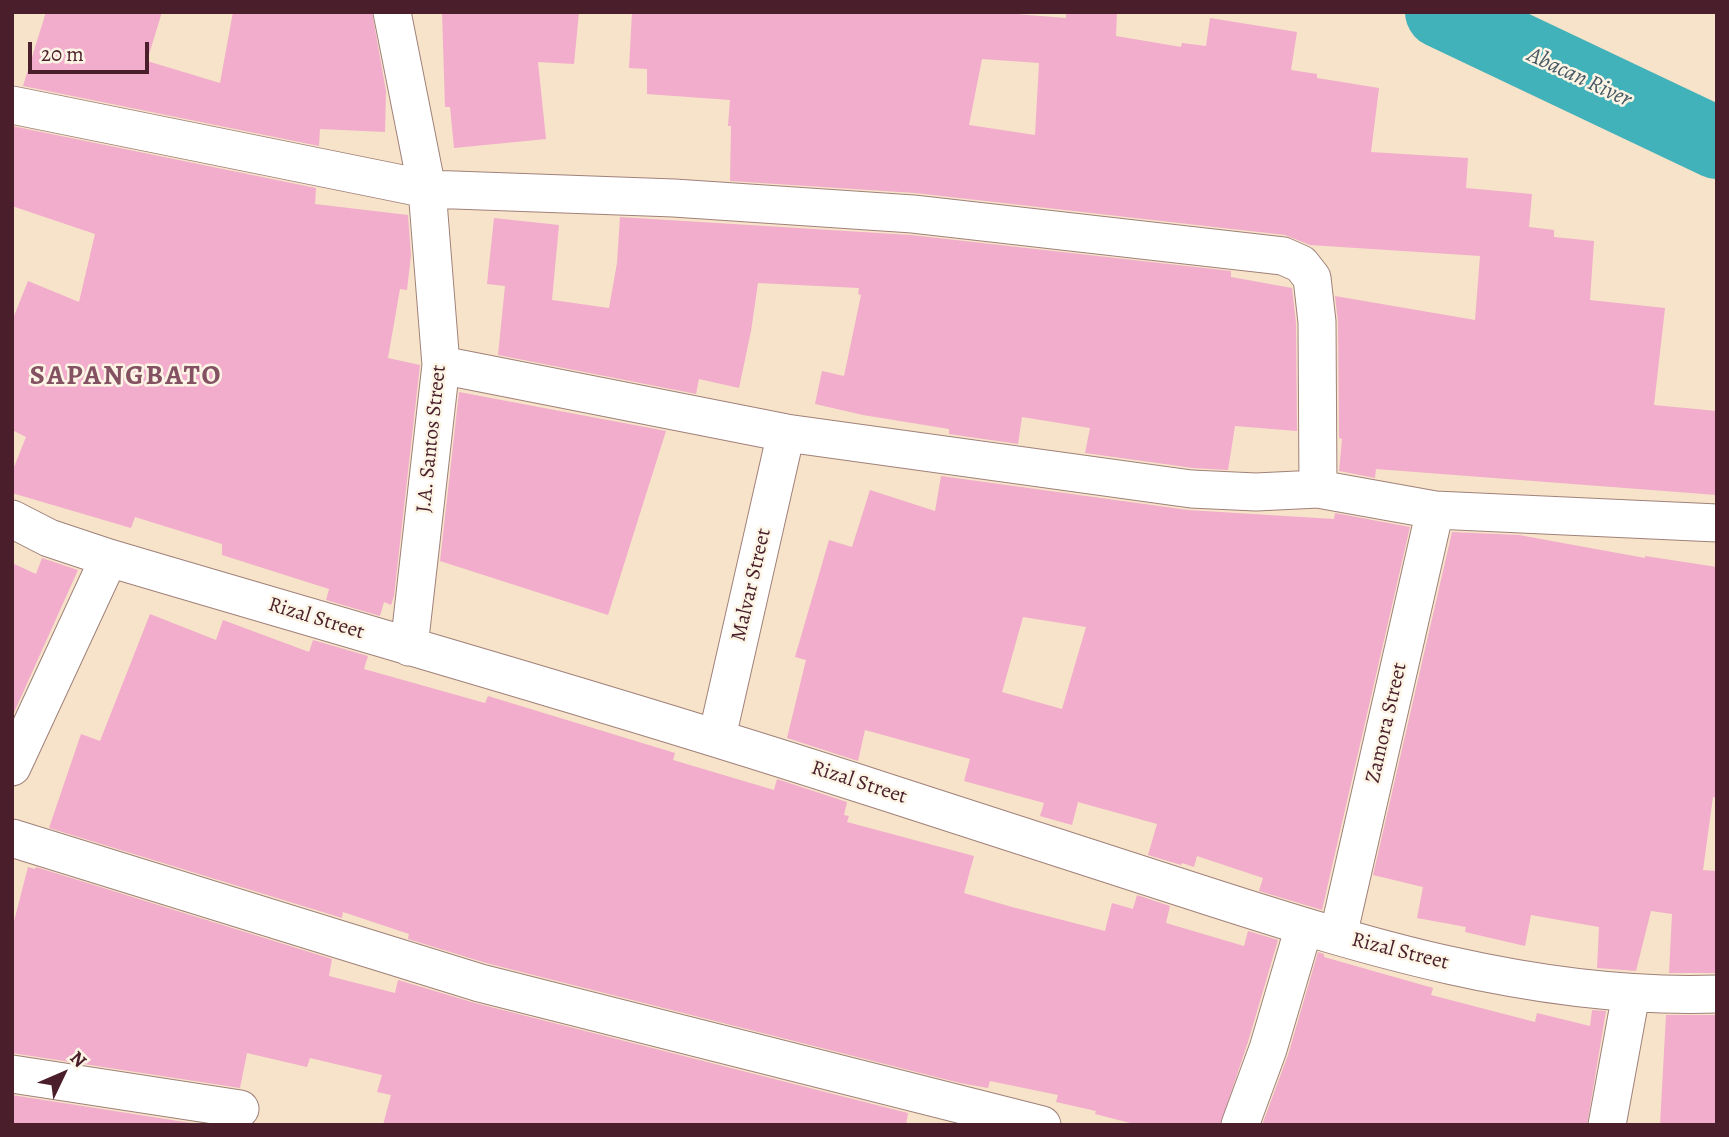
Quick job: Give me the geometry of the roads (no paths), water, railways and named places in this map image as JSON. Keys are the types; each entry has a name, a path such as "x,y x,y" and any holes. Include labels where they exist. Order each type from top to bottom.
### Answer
{"street":[{"name":"J.A. Santos Street","path":"392,12 427,189 441,365 409,647"},
{"path":"12,105 427,189 674,198 913,214 1283,256 1301,264 1312,278 1317,322 1318,489"},
{"path":"441,365 786,433 1191,489 1256,492 1318,489 1435,510 1717,523"},
{"name":"Malvar Street","path":"717,737 786,433"},
{"name":"Zamora Street","path":"1240,1125 1268,1049 1321,932 1435,510"},
{"name":"Rizal Street","path":"12,519 49,538 109,558 717,737 1321,932 1425,961 1486,973 1631,994 1717,994"},
{"path":"12,767 109,558"},
{"path":"12,838 480,983 1042,1125"},
{"path":"1607,1125 1631,994"},
{"path":"12,1073 240,1109"}],"waterway":[{"name":"Abacan River","path":"1441,12 1717,143"}],"district":[{"name":"SAPANGBATO","path":"126,377"}]}
